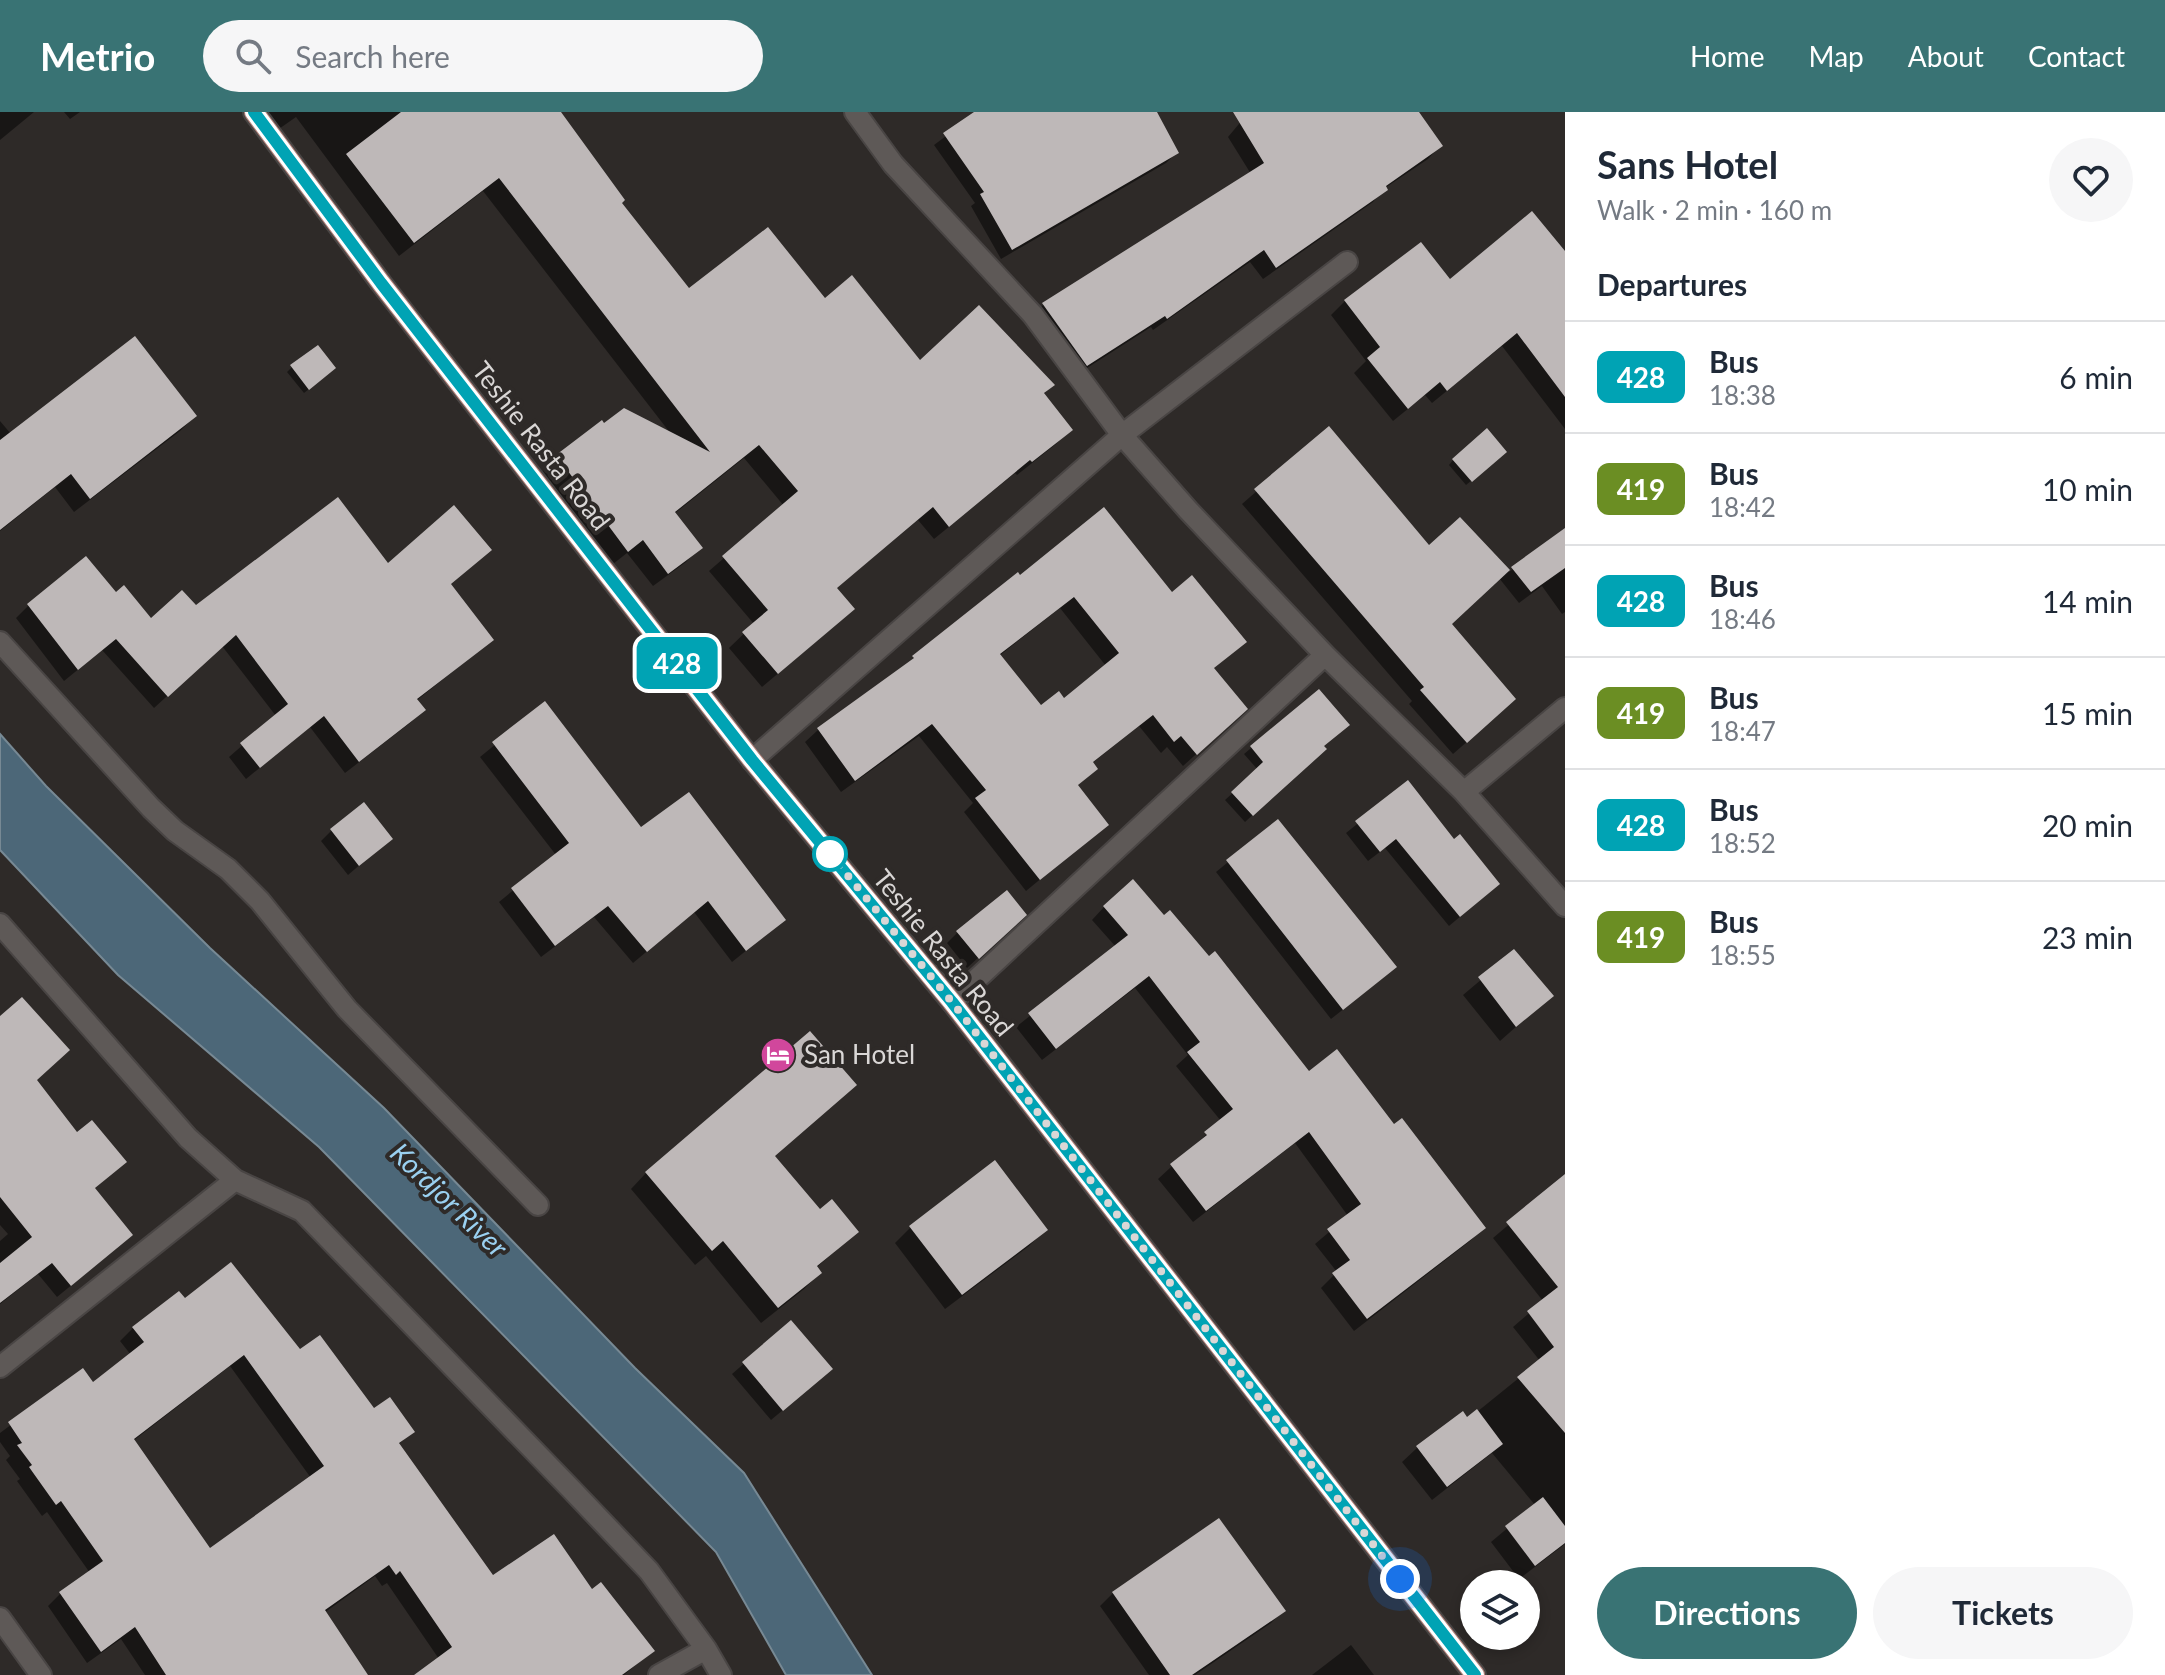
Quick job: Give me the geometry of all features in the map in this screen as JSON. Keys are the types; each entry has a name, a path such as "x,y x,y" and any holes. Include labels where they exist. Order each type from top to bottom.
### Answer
{"main road":[{"name":"Teshie Rasta Road","path":"254,112 381,283 752,760 952,1002 1475,1675"}],"street":[{"path":"855,112 893,164 1033,315 1122,435 1188,510 1325,655 1464,792 1565,906"},
{"path":"752,760 1122,435 1347,262"},
{"path":"0,642 151,808 175,831 228,869 260,901 347,1009 538,1205"},
{"path":"952,1002 1325,655"},
{"path":"1464,792 1565,708"},
{"path":"0,924 188,1138 235,1180 302,1211 649,1571 706,1649 721,1675"},
{"path":"0,1367 235,1180"},
{"path":"0,1618 41,1675"},
{"path":"659,1675 706,1649"}],"water":[{"name":"Kordjor River","path":"0,734 46,786 210,948 384,1108 635,1368 744,1473 872,1675 786,1675 716,1552 319,1147 118,975 0,850"}],"building":[{"path":"401,112 561,112 625,200 622,203 689,288 768,227 825,298 852,275 920,360 979,305 1055,385 1044,393 1073,430 1032,462 1030,460 949,527 933,507 837,588 855,609 778,674 742,632 768,610 722,556 798,491 759,445 675,512 703,548 668,574 643,540 628,552 556,455 602,420 604,423 624,408 710,452 499,178 414,243 346,154"},
{"path":"974,112 1157,112 1179,153 1012,250 980,194 984,192 943,133"},
{"path":"1233,112 1419,112 1443,146 1386,186 1388,190 1276,268 1264,250 1167,319 1165,316 1087,366 1042,303 1264,163"},
{"path":"1532,211 1565,251 1565,397 1517,333 1447,391 1440,382 1408,409 1367,358 1380,347 1344,300 1421,242 1450,279"},
{"path":"135,336 197,416 90,499 71,474 0,530 0,440"},
{"path":"318,345 336,368 309,390 290,365"},
{"path":"1329,426 1429,545 1460,517 1510,570 1452,624 1516,699 1467,743 1420,690 1424,687 1254,489"},
{"path":"1487,428 1507,452 1472,482 1452,459"},
{"path":"338,497 388,563 454,505 492,550 451,584 494,640 417,699 426,710 359,762 324,716 260,768 240,743 288,704 236,635 168,697 116,639 78,670 27,604 86,556 116,592 124,585 151,618 182,590 196,605"},
{"path":"1104,507 1172,592 1192,575 1247,642 1214,668 1248,709 1197,755 1181,736 1174,742 1153,715 1093,762 1098,769 1078,785 1109,825 1040,880 975,798 986,790 932,724 855,781 817,728 914,658 912,656 1018,572 1020,575","holes":["1074,597 1119,653 1064,698 1059,691 1041,705 1000,654"]},
{"path":"1565,528 1565,568 1531,592 1511,567"},
{"path":"1319,689 1350,725 1324,746 1327,749 1253,816 1231,792 1263,762 1250,746"},
{"path":"545,701 641,827 689,792 786,920 746,951 708,901 647,952 608,906 555,946 511,888 569,843 492,742"},
{"path":"1408,780 1454,839 1460,834 1500,884 1460,917 1396,839 1380,852 1355,821"},
{"path":"364,802 393,839 359,866 330,829"},
{"path":"1278,819 1397,967 1343,1010 1226,860"},
{"path":"1133,879 1164,915 1170,910 1209,956 1215,951 1309,1071 1337,1049 1394,1124 1402,1118 1486,1228 1367,1319 1332,1273 1350,1260 1327,1229 1361,1204 1309,1132 1206,1211 1170,1164 1207,1135 1204,1132 1233,1109 1187,1052 1200,1042 1149,976 1056,1049 1028,1013 1128,935 1103,906"},
{"path":"1007,890 1027,915 979,959 956,931"},
{"path":"1514,949 1554,996 1516,1027 1478,977"},
{"path":"22,997 70,1050 37,1080 77,1132 92,1120 127,1162 95,1188 133,1235 71,1286 52,1263 0,1303 0,1263 32,1237 0,1197 0,1016"},
{"path":"810,1031 857,1085 775,1156 820,1209 832,1199 859,1232 817,1266 822,1273 778,1308 723,1241 712,1251 645,1172"},
{"path":"995,1160 1048,1230 962,1295 909,1226"},
{"path":"1565,1174 1565,1433 1517,1377 1554,1347 1527,1311 1558,1287 1506,1222"},
{"path":"231,1262 300,1349 320,1335 374,1408 390,1397 415,1432 399,1443 493,1575 554,1534 592,1589 601,1582 655,1651 622,1675 414,1675 452,1647 400,1571 396,1575 389,1565 325,1610 368,1675 166,1675 135,1627 101,1652 59,1592 103,1561 61,1501 56,1505 29,1467 32,1465 17,1445 22,1443 8,1422 83,1368 93,1382 144,1342 132,1327 179,1291 185,1298","holes":["244,1355 324,1466 210,1548 134,1439"]},
{"path":"791,1320 833,1369 783,1411 742,1362"},
{"path":"1477,1409 1503,1444 1447,1487 1416,1446 1463,1411 1467,1417"},
{"path":"1543,1497 1565,1526 1565,1543 1535,1566 1505,1526"},
{"path":"1219,1518 1286,1611 1192,1675 1170,1675 1112,1592"}],"bus line":[{"name":"428","path":"254,112 381,283 752,760 952,1002 1475,1675"}],"place":[{"name":"San Hotel","path":"778,1055"}],"route":[{"path":"830,854 952,1002 1400,1579"}]}
